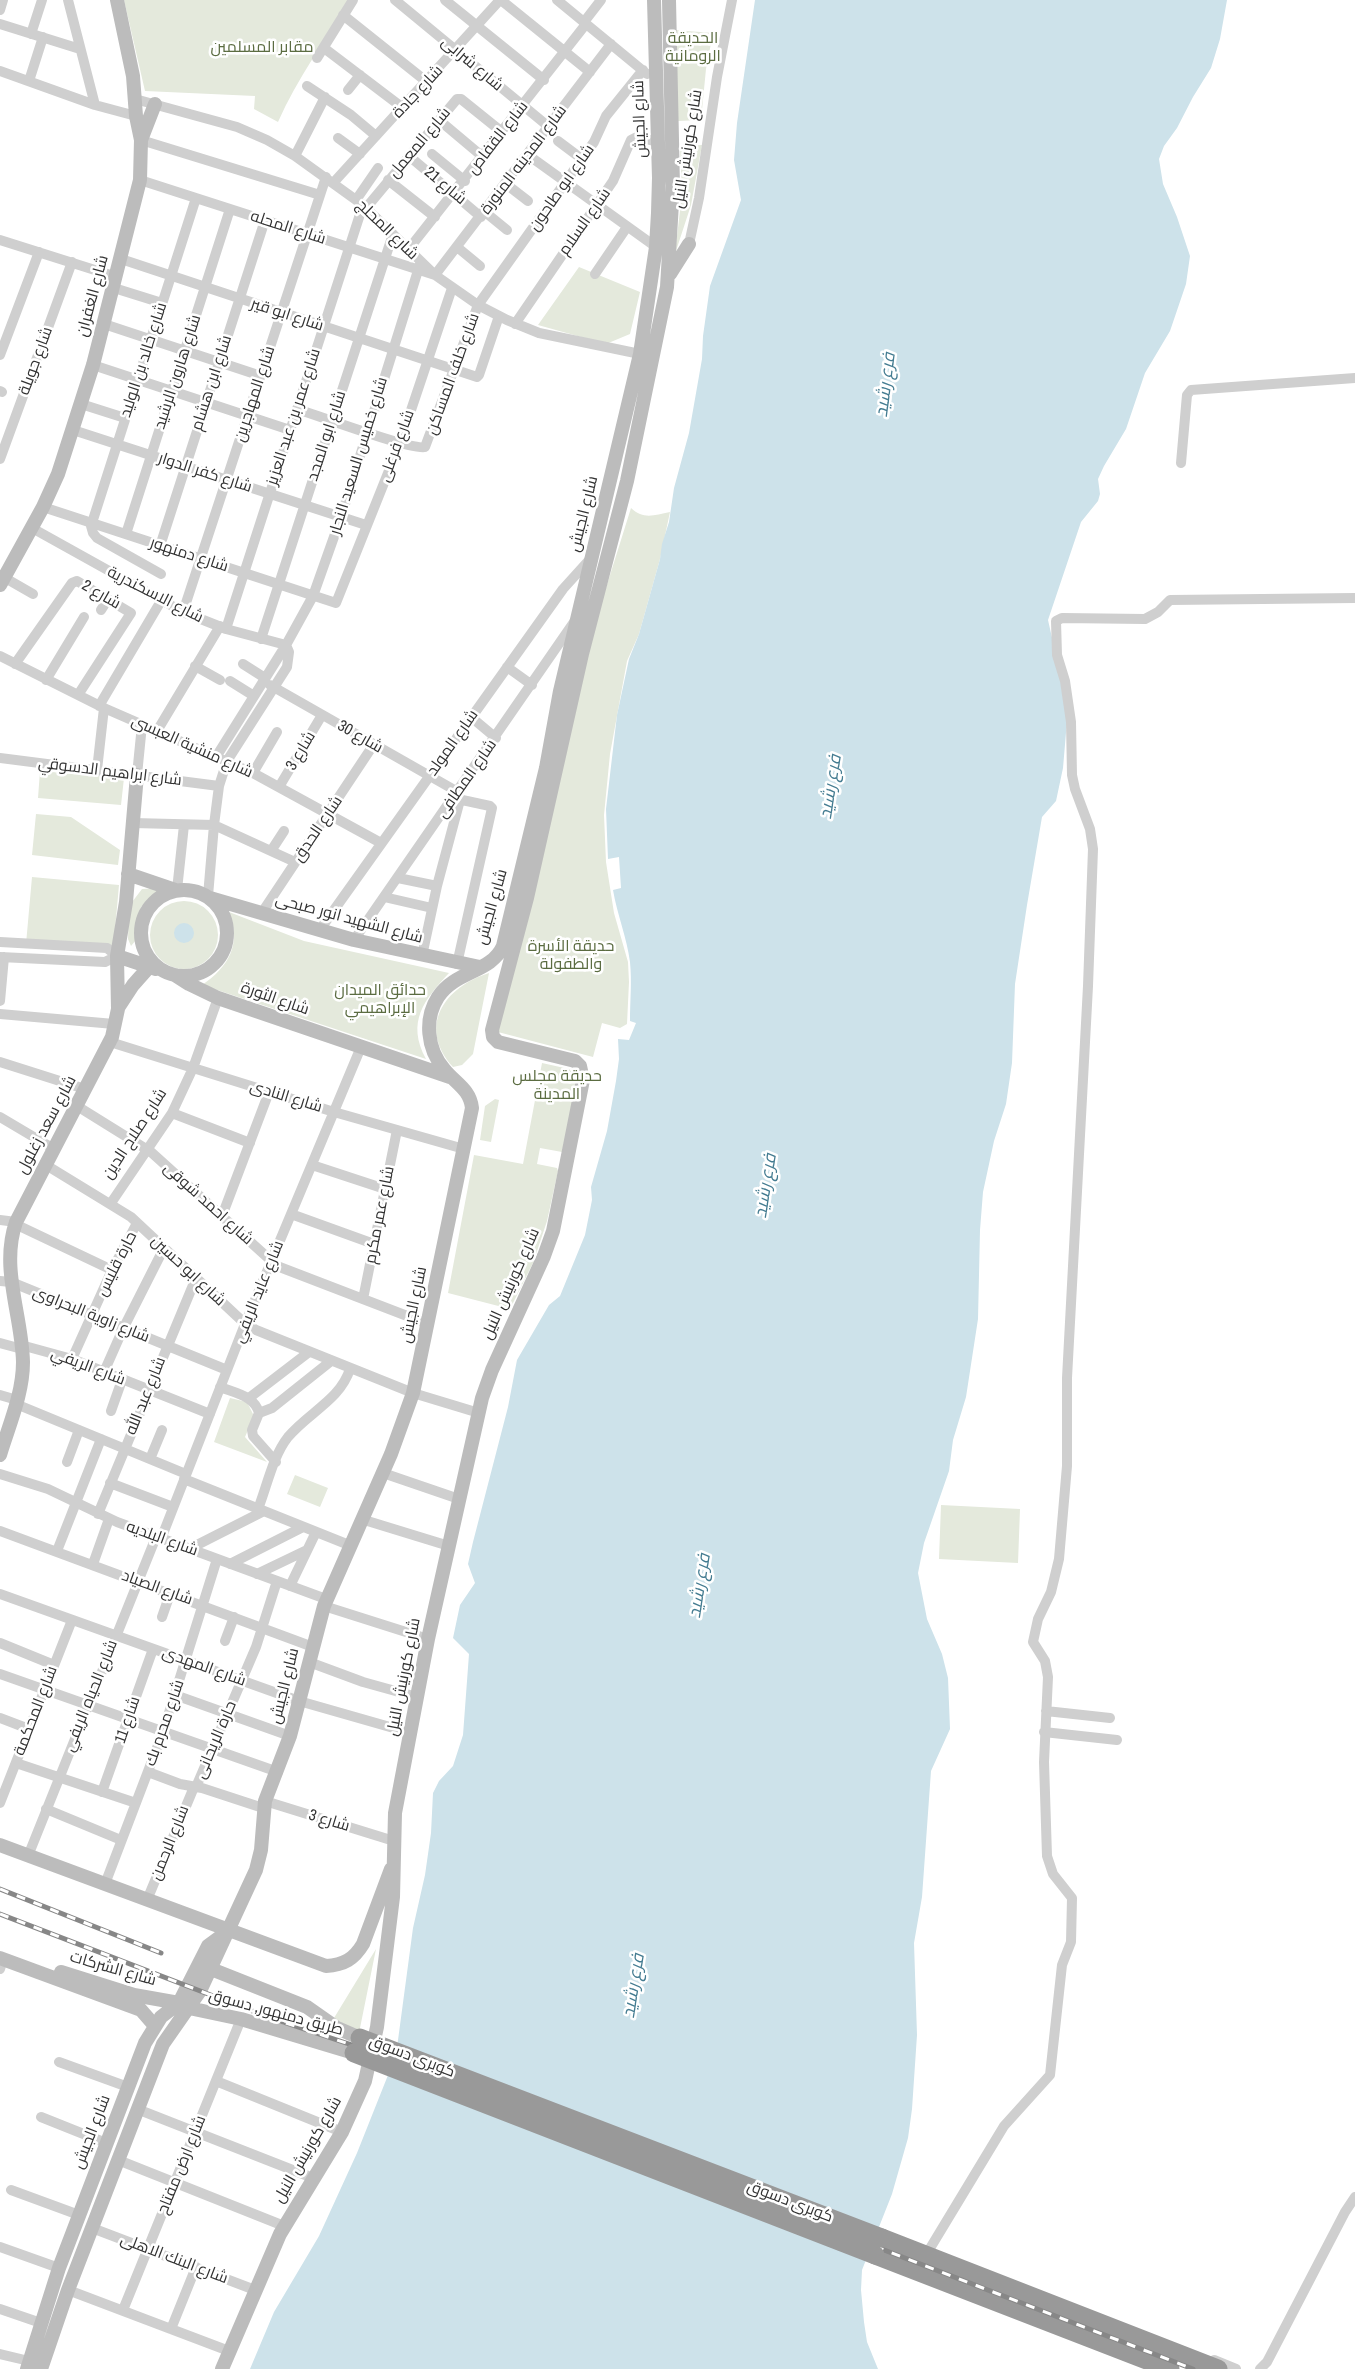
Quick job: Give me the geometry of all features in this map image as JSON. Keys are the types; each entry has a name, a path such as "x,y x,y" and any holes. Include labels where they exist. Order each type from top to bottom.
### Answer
{"highway":[{"name":"كوبرى دسوق","path":"357,2046 882,2238 1211,2366"},
{"name":"كوبرى دسوق","path":"357,2046 1150,2365 1170,2369"}],"main road":[{"name":"شارع الغفران","path":"1,579 32,528 58,474 93,365 116,282 140,180 141,140 136,116 133,76 117,0"},
{"name":"شارع الجيش","path":"32,2366 44,2332 59,2268 145,2043 154,2025 168,2010 184,2005 200,1991 259,1861 264,1805 290,1736 325,1602 383,1473 413,1393 471,1115 471,1102 466,1091 438,1062 433,1052 430,1019 433,1008 444,989 462,975 497,957 503,946 546,768 560,691 577,617 640,354 656,247 659,195 654,0"},
{"name":"شارع الجيش","path":"495,1040 492,1030 527,898 588,626 627,481 669,275 673,186 669,0"},
{"path":"141,140 155,104"},
{"path":"669,275 689,244"},
{"path":"117,956 126,902 137,775"},
{"path":"118,1009 133,985 162,971 194,975 203,971 218,959 223,950 227,932 226,922 222,913 209,897 193,890 176,890 128,874"},
{"path":"162,971 146,953 141,930 148,907 160,896 176,890"},
{"name":"شارع الشهيد انور صبحى","path":"209,897 319,931 457,964 480,967"},
{"name":"شارع الثورة","path":"117,956 162,971 218,998 453,1078"},
{"name":"شارع سعد زغلول","path":"0,1455 3,1433 16,1402 22,1374 22,1347 5,1282 8,1247 15,1223 110,1042 118,1009 117,956"},
{"name":"شارع كورنيش النيل","path":"222,2369 284,2226 342,2132 355,2107 372,2055 393,1897 395,1859 394,1818 428,1639 479,1413 492,1370 544,1256 553,1231 583,1080 580,1066 575,1061 495,1040"},
{"path":"0,1845 315,1964 326,1966 338,1965 348,1961 357,1954 363,1944 395,1859"},
{"name":"شارع الجيش","path":"44,2332 68,2290 166,2038 184,2005 204,1950 212,1941 228,1931"},
{"name":"شارع الشركات","path":"1,1962 36,1970 52,1970 134,1995 184,2005"},
{"name":"طريق دمنهور, دسوق","path":"211,1969 308,2007 337,2028 357,2046"},
{"name":"شارع الشركات","path":"36,1970 55,1980 141,2010 154,2025"},
{"name":"طريق دمنهور, دسوق","path":"184,2005 357,2046"},
{"path":"81,2210 98,2211"}],"street":[{"path":"0,10 3,0"},
{"path":"31,34 42,0"},
{"path":"68,0 95,105"},
{"path":"317,58 353,0"},
{"name":"شارع شرابى","path":"395,0 549,127"},
{"path":"445,0 544,80"},
{"path":"500,0 590,72"},
{"name":"شارع جادة","path":"330,180 360,154 500,0"},
{"path":"557,0 656,81"},
{"name":"شارع القفاص","path":"408,250 544,80 601,0"},
{"name":"شارع كورنيش النيل","path":"689,244 699,198 717,77 732,0"},
{"path":"343,15 427,82"},
{"path":"0,24 80,49"},
{"path":"29,81 43,37"},
{"name":"شارع المدينه المنورة","path":"435,275 611,44"},
{"path":"324,48 403,108"},
{"name":"شارع ابو طاحون","path":"478,305 597,137 606,116 643,70"},
{"path":"0,71 95,105 136,116"},
{"path":"348,90 360,75"},
{"path":"307,86 325,97 376,136"},
{"path":"295,156 325,97"},
{"name":"شارع المعمل","path":"362,204 388,180 455,100 459,98 502,132"},
{"name":"شارع المحلج","path":"135,99 237,127 295,156 362,204 408,250 420,266 478,305 499,316 539,333 640,354"},
{"path":"439,120 483,157"},
{"path":"338,138 360,154"},
{"name":"شارع السلام","path":"515,324 620,169 632,139 658,142"},
{"path":"141,140 320,196"},
{"path":"558,141 582,159"},
{"path":"432,154 464,180"},
{"path":"528,155 656,247"},
{"name":"شارع 21","path":"408,156 454,194 507,230"},
{"path":"362,204 378,168"},
{"name":"شارع المحله","path":"140,180 349,248 385,259 420,266"},
{"name":"شارع المهاجرين","path":"184,612 307,234 320,196 330,180"},
{"path":"388,180 434,217"},
{"path":"506,184 528,201"},
{"name":"شارع خالد بن الوليد","path":"91,523 196,198"},
{"name":"شارع عمر بن عبد العزيز","path":"157,731 195,666 223,628 244,573 362,204"},
{"name":"شارع هارون الرشيد","path":"126,534 230,209"},
{"name":"شارع ابن هشام","path":"160,546 264,220"},
{"path":"595,274 627,227"},
{"name":"شارع ابو المجد","path":"261,639 393,234"},
{"path":"0,240 72,262 162,303"},
{"path":"457,247 480,266"},
{"path":"0,355 39,252"},
{"name":"شارع ابو قير","path":"121,259 454,370 479,376 499,316"},
{"name":"شارع جويلة","path":"0,459 72,262"},
{"name":"شارع خميس السعيد النجار","path":"216,756 286,645 313,596 341,517 392,349 420,266"},
{"name":"شارع فرغلى","path":"336,603 400,443 452,288"},
{"name":"شارع خلف المساكن","path":"400,443 420,448 426,445 478,305"},
{"path":"104,324 261,376"},
{"path":"93,365 290,430"},
{"path":"1181,463 1189,391 1355,378"},
{"path":"81,404 125,418"},
{"path":"297,409 400,443"},
{"name":"شارع كفر الدوار","path":"73,430 366,525"},
{"name":"شارع دمنهور","path":"43,507 336,603"},
{"path":"91,523 91,530 97,538 161,574"},
{"name":"شارع الاسكندرية","path":"32,528 184,612 223,628 286,645"},
{"name":"شارع المولد","path":"319,931 563,589 591,558"},
{"path":"1,579 33,594"},
{"name":"شارع 2","path":"14,664 73,581 77,581 131,613 78,696"},
{"path":"926,2255 1004,2126 1047,2080 1051,2072 1062,1965 1071,1942 1073,1901 1066,1889 1053,1874 1047,1856 1044,1812 1046,1666 1033,1642 1038,1619 1051,1592 1059,1559 1067,1466 1067,1378 1088,986 1093,844 1072,774 1071,722 1066,681 1057,655 1056,621 1059,618 1142,619 1155,614 1170,600 1355,598"},
{"path":"101,610 108,599"},
{"path":"97,770 102,707 161,601"},
{"path":"46,680 84,617"},
{"name":"شارع المطافى","path":"354,940 457,797 577,617"},
{"name":"شارع خميس السعيد النجار","path":"209,897 219,786 227,761 274,688 288,662 289,652 286,645"},
{"name":"شارع منشية العبسى","path":"0,656 78,696 253,773 381,843"},
{"name":"شارع 30","path":"243,664 274,688 430,776 457,797 490,806 492,811 457,964"},
{"path":"195,666 254,696"},
{"path":"507,667 532,685"},
{"name":"شارع 3","path":"280,787 322,715"},
{"path":"471,717 496,738"},
{"path":"137,775 142,725"},
{"path":"253,773 277,732"},
{"name":"شارع الحدق","path":"261,914 374,744"},
{"name":"شارع ابراهيم الدسوقي","path":"0,758 219,786"},
{"path":"422,956 457,797"},
{"path":"133,823 214,826 295,862"},
{"path":"176,890 184,825"},
{"path":"271,851 284,830"},
{"path":"398,878 437,886"},
{"path":"384,897 432,908"},
{"name":"شارع الثورة","path":"0,942 107,948 117,956"},
{"path":"0,1001 2,957 105,962 117,956"},
{"name":"شارع صلاح الدين","path":"111,1203 172,1114 193,1068 218,998"},
{"path":"0,1014 114,1024"},
{"name":"شارع النادى","path":"110,1042 334,1112 464,1149"},
{"name":"شارع عايد الريفي","path":"159,1538 245,1324 361,1047"},
{"path":"0,1062 86,1089"},
{"path":"222,1216 269,1092"},
{"name":"شارع احمد شوقى","path":"77,1106 148,1150 271,1262 283,1269 428,1324"},
{"path":"172,1114 250,1143"},
{"path":"0,1117 54,1149"},
{"name":"شارع عمر مكرم","path":"363,1299 397,1130"},
{"name":"شارع ابو حسين","path":"46,1165 111,1203 137,1223 245,1324 261,1333 413,1393 479,1413"},
{"path":"312,1165 385,1189"},
{"path":"291,1214 374,1244"},
{"path":"0,1220 15,1223 112,1270"},
{"name":"حارة قليس","path":"72,1359 112,1270 137,1223"},
{"path":"104,1372 123,1329 164,1248"},
{"name":"شارع عبد الله","path":"98,1514 166,1346 196,1278"},
{"name":"شارع زاوية البحراوى","path":"5,1282 227,1370"},
{"name":"شارع الريفي","path":"0,1343 72,1359 210,1414"},
{"path":"248,1398 309,1352"},
{"path":"276,1462 253,1436 252,1430 259,1413 272,1408 331,1361"},
{"path":"189,1549 261,1510 281,1448 289,1436 337,1393 344,1384 350,1368"},
{"path":"110,1411 122,1380"},
{"path":"220,1387 254,1402 259,1413"},
{"path":"0,1396 150,1459 185,1477 261,1510 349,1545"},
{"path":"67,1462 79,1430"},
{"path":"150,1459 162,1430"},
{"path":"58,1552 101,1439"},
{"path":"383,1473 459,1499"},
{"name":"شارع البلديه","path":"0,1474 53,1491 109,1519 277,1581 325,1602 428,1639"},
{"path":"110,1483 173,1507"},
{"path":"92,1564 109,1519"},
{"path":"362,1519 449,1546"},
{"path":"230,1564 303,1526"},
{"name":"شارع الصياد","path":"0,1531 313,1647"},
{"path":"290,1586 316,1532"},
{"name":"شارع الحياه الريفي","path":"28,1856 116,1635 159,1538"},
{"path":"257,1574 307,1550"},
{"name":"شارع محرم بك","path":"104,1884 164,1732 217,1559"},
{"name":"حارة الريحانى","path":"195,1787 242,1681 277,1581"},
{"name":"شارع المهدى","path":"0,1594 299,1702 410,1733"},
{"path":"162,1617 170,1594"},
{"path":"225,1641 234,1617"},
{"name":"شارع المحكمة","path":"0,1800 72,1620"},
{"path":"0,1644 54,1665"},
{"name":"شارع 11","path":"102,1792 153,1649"},
{"path":"309,1662 363,1682 417,1698"},
{"path":"0,1674 278,1772"},
{"path":"175,1694 290,1736"},
{"path":"1046,1711 1110,1718"},
{"path":"0,1718 29,1729"},
{"path":"1044,1732 1117,1740"},
{"path":"16,1763 136,1804"},
{"name":"شارع 3","path":"148,1772 180,1784 394,1841"},
{"name":"شارع الرحمن","path":"147,1900 195,1787"},
{"path":"46,1810 122,1840"},
{"name":"شارع ارض مفتاح","path":"123,2310 241,2019"},
{"path":"59,2062 128,2087"},
{"path":"216,2081 342,2132"},
{"path":"138,2109 314,2178"},
{"path":"41,2117 106,2143"},
{"path":"118,2160 284,2226"},
{"path":"11,2190 81,2210"},
{"path":"1260,2369 1267,2362 1345,2212 1355,2197"},
{"name":"شارع البنك الاهلى","path":"92,2228 255,2290"},
{"path":"0,2247 59,2268"},
{"path":"171,2329 196,2268"},
{"path":"68,2290 229,2351"},
{"path":"0,2309 44,2332"},
{"path":"1133,2336 1141,2331 1151,2333 1236,2369"},
{"path":"0,2354 32,2366"}],"green space":[{"name":"مقابر المسلمين","path":"124,0 349,0 302,75 278,122 254,109 255,96 145,91"},
{"name":"الحديقة الرومانية","path":"675,30 713,33 706,69 701,120 678,121"},
{"path":"702,145 691,205 675,254 682,193 680,146"},
{"path":"579,267 640,292 630,334 606,344 538,325"},
{"name":"حديقة الأسرة والطفولة","path":"631,508 645,515 670,512 660,559 639,634 627,661 610,754 604,815 606,862 614,913 628,962 627,1024 620,1028 602,1023 593,1057 498,1032 590,639"},
{"path":"40,771 124,778 121,805 38,798"},
{"path":"36,814 71,817 120,850 118,865 32,855"},
{"path":"32,877 119,885 113,952 26,944"},
{"path":"162,888 141,907 136,940 131,946 128,939 129,906 142,889"},
{"path":"177,901 191,901 203,906 213,916 218,928 218,942 213,954 203,964 191,969 177,969 165,964 155,954 150,942 150,928 155,916 165,906"},
{"name":"حدائق الميدان الإبراهيمي","path":"229,912 304,941 449,973 425,1002 418,1023 420,1046 426,1059 202,985 226,962 230,953 234,934"},
{"path":"489,973 473,1054 462,1065 453,1067 442,1052 437,1037 437,1023 441,1010 448,998 459,988 473,979"},
{"name":"حديقة مجلس المدينة","path":"542,1063 569,1069 578,1078 562,1152 540,1148 537,1164 557,1168 558,1171 547,1221 533,1263 510,1309 448,1293 474,1155 523,1164"},
{"path":"495,1099 499,1100 491,1142 480,1140 485,1106"},
{"path":"230,1398 247,1402 254,1416 245,1437 267,1462 214,1442"},
{"path":"295,1475 328,1488 320,1507 287,1494"},
{"path":"941,1505 1020,1509 1018,1563 939,1559"},
{"path":"376,1949 359,2033 334,2018"}],"water":[{"name":"فرع رشيد","path":"755,0 1227,0 1220,39 1211,68 1177,128 1164,146 1159,159 1163,184 1177,217 1190,256 1186,284 1170,331 1145,373 1126,429 1098,479 1100,494 1098,501 1081,522 1048,620 1068,709 1063,768 1056,801 1042,817 1027,905 1015,984 1012,1063 1006,1104 994,1141 983,1192 980,1230 978,1319 966,1397 953,1440 949,1471 924,1543 918,1573 927,1619 942,1654 948,1678 950,1729 931,1771 922,1897 914,1943 917,2035 908,2138 892,2194 862,2270 861,2290 867,2342 878,2369 250,2369 274,2312 319,2236 357,2153 396,2055 413,1928 425,1875 431,1833 433,1793 439,1781 453,1766 463,1735 469,1654 453,1638 460,1605 475,1583 468,1564 473,1542 508,1407 517,1360 549,1305 560,1296 585,1235 592,1200 591,1187 607,1131 616,1081 619,1059 618,1039 629,1040 636,1023 630,1021 630,962 613,890 621,888 619,857 608,859 606,809 617,715 629,659 639,634 660,559 662,544 669,522 674,488 689,433 702,359 703,336 710,286 741,200 734,160 737,123"},
{"path":"184,923 191,926 194,933 191,940 184,943 177,940 174,933 177,926"}],"railway":[{"path":"0,1889 161,1953"},
{"path":"0,1914 268,2017 352,2045 1193,2369"}]}
